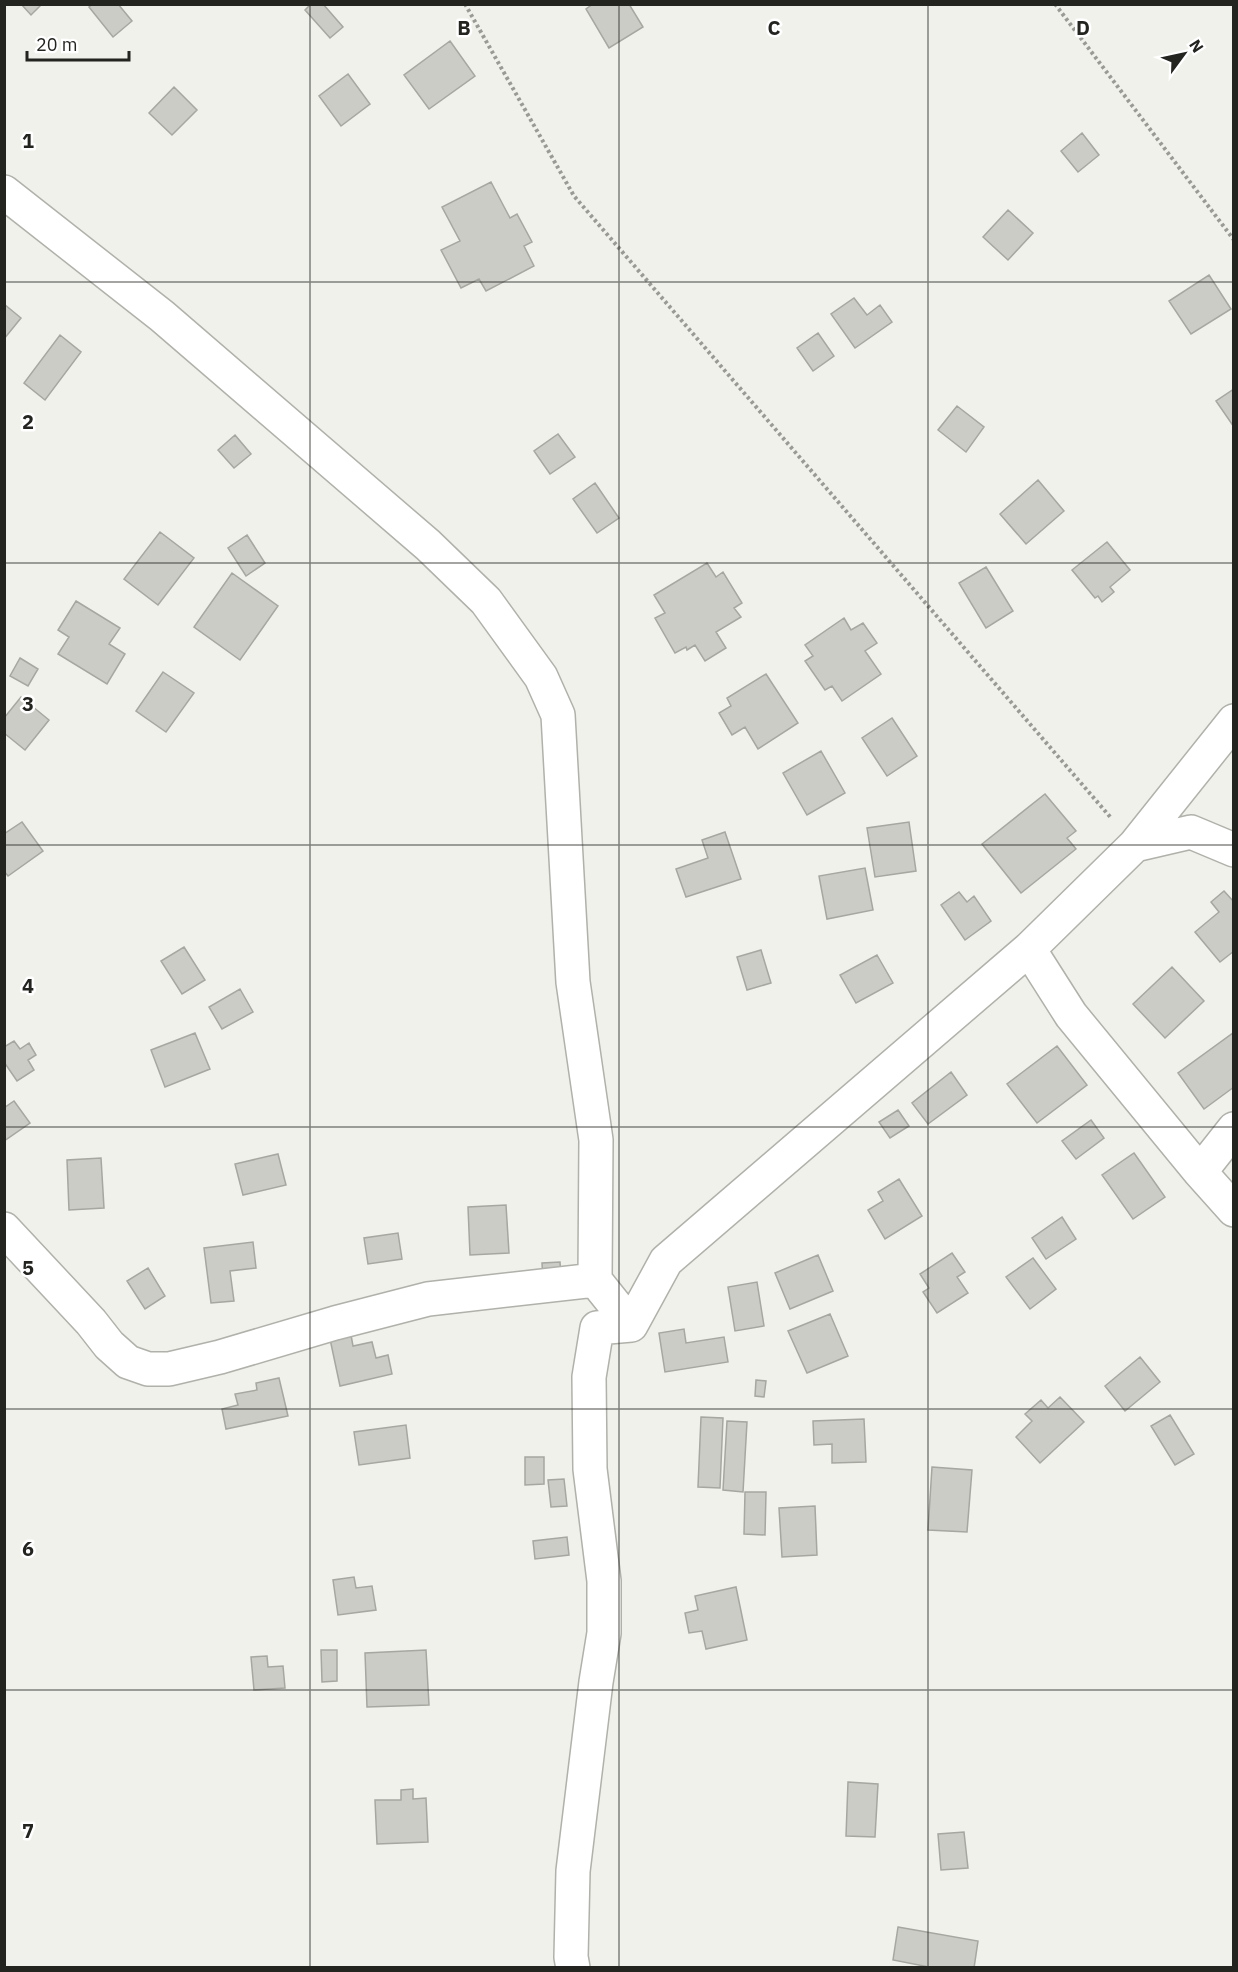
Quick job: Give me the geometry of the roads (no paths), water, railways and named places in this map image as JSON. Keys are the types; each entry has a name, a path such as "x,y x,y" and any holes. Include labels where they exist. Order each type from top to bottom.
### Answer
{"street":[{"path":"4,192 162,316 428,545 486,601 541,677 558,715 573,982 596,1140 595,1280 631,1324"},
{"path":"631,1324 666,1262 1029,949 1135,846 1233,721"},
{"path":"1135,846 1191,832 1233,850"},
{"path":"1029,949 1071,1015 1233,1210"},
{"path":"1200,1172 1233,1129"},
{"path":"4,1229 110,1345 128,1362 148,1369 169,1369 220,1357 335,1323 428,1299 595,1280"},
{"path":"573,1968 571,1957 573,1871 604,1633 604,1581 590,1469 589,1377 597,1328 631,1324"}]}
